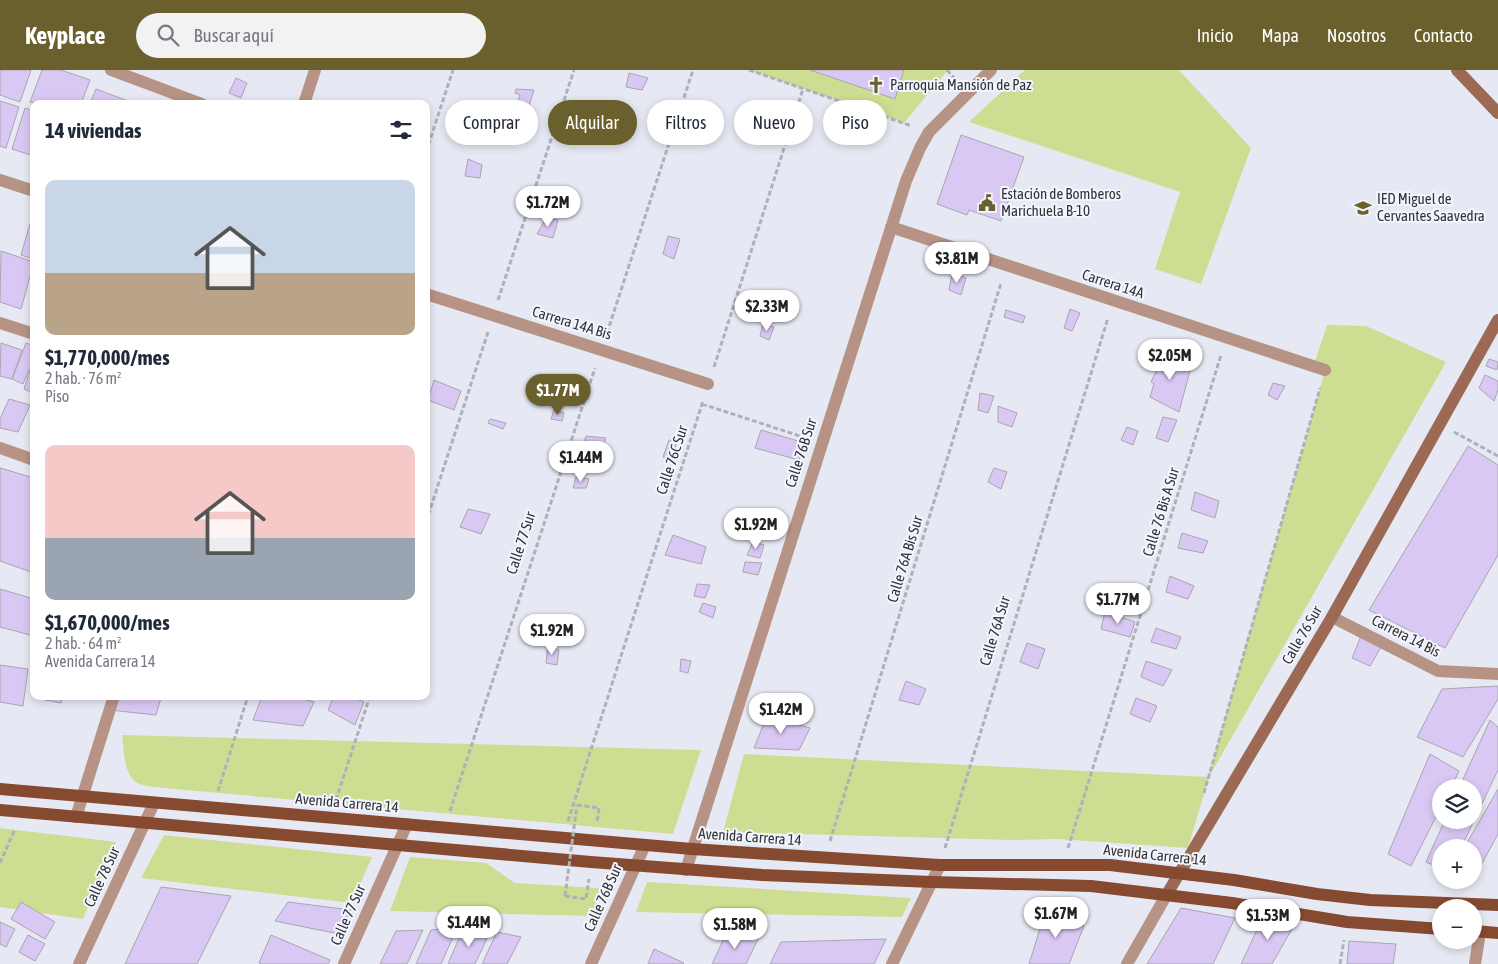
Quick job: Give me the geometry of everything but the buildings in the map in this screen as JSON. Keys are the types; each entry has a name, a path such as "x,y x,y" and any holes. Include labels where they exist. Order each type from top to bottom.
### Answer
{"main road":[{"name":"Avenida Carrera 14","path":"0,789 692,849 940,865 1110,865 1234,880 1317,894 1370,900 1498,905"},
{"path":"0,810 686,870 836,879 1091,886 1167,894 1346,922 1432,928"},
{"path":"1482,931 1498,933"}],"street":[{"path":"111,70 191,100"},
{"path":"305,100 315,70"},
{"name":"Calle 76B Sur","path":"686,870 821,444 910,173 929,132 991,70"},
{"path":"1457,70 1498,113"},
{"path":"0,180 30,191"},
{"name":"Carrera 14A","path":"891,227 1325,370"},
{"name":"Carrera 14A Bis","path":"430,295 708,384"},
{"name":"Calle 76 Sur","path":"1128,964 1167,894 1332,617 1498,320"},
{"path":"0,323 30,333"},
{"path":"0,448 30,459"},
{"name":"Carrera 14 Bis","path":"1332,617 1438,671 1498,674"},
{"path":"76,817 113,700"},
{"name":"Calle 78 Sur","path":"79,964 154,803"},
{"name":"Calle 77 Sur","path":"344,964 407,824"},
{"name":"Calle 76B Sur","path":"591,964 644,845"},
{"path":"892,964 940,865"},
{"path":"1474,964 1475,949"}],"path":[{"path":"430,140 453,70"},
{"name":"Calle 77 Sur","path":"445,827 693,70"},
{"path":"749,70 929,132"},
{"name":"Calle 76C Sur","path":"563,838 803,89"},
{"name":"Calle 76A Bis Sur","path":"825,858 1006,266"},
{"name":"Calle 76A Sur","path":"940,865 1114,301"},
{"name":"Calle 76 Bis A Sur","path":"1063,864 1226,338"},
{"path":"1203,795 1325,370"},
{"path":"702,404 821,444"},
{"path":"1440,424 1498,456"},
{"path":"212,808 247,700"},
{"path":"330,818 369,700"},
{"path":"586,899 564,896 578,805 599,808"},
{"path":"0,863 22,812"},
{"path":"1340,964 1346,922"}],"green space":[{"path":"749,70 947,70 904,123 887,117 887,100 837,100"},
{"path":"1025,70 1179,70 1251,148 1201,284 1155,269 1180,192 969,122"},
{"path":"1327,325 1366,326 1446,362 1209,777 1188,848 1058,839 1012,840 723,832 744,754 1208,777 1325,371 1313,367"},
{"path":"122,735 701,750 673,834 153,787 137,783 129,774 125,761"},
{"path":"0,828 116,842 83,919 0,907"},
{"path":"164,835 372,857 352,903 141,878"},
{"path":"410,857 486,863 515,883 599,888 593,916 390,911"},
{"path":"647,882 911,898 902,917 636,912"}],"place":[{"name":"Parroquia Mansión de Paz","path":"876,85"},
{"name":"Estación de Bomberos Marichuela B-10","path":"987,203"},
{"name":"IED Miguel de Cervantes Saavedra","path":"1363,208"}]}
